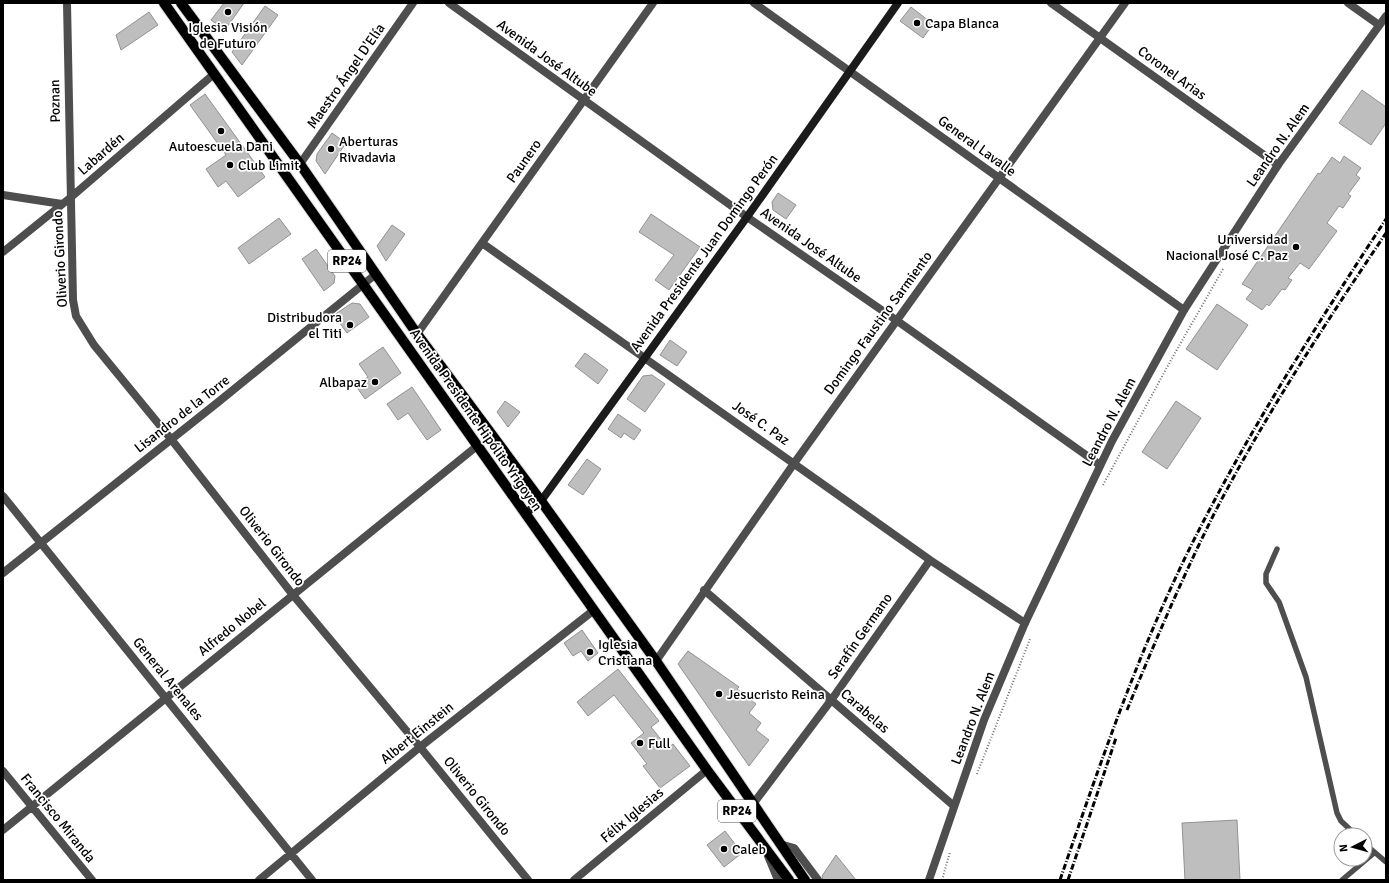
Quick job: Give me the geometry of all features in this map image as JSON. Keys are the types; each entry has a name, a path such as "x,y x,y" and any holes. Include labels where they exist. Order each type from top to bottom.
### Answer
{"main road":[{"name":"Avenida Presidente Hipólito Yrigoyen","path":"181,3 300,164 417,334 541,501 656,662 725,759 753,804 805,880"},
{"name":"Avenida Presidente Juan Domingo Perón","path":"525,514 541,501 747,217 898,3"},
{"name":"Avenida Presidente Hipólito Yrigoyen","path":"169,5 214,74 525,514 766,852 789,880"}],"street":[{"name":"Poznan","path":"67,3 70,198"},
{"name":"Maestro Ángel D'Elía","path":"300,164 413,3"},
{"name":"Avenida José Altube","path":"449,3 747,217 896,320 1100,465"},
{"name":"Paunero","path":"417,334 652,3"},
{"name":"General Lavalle","path":"754,3 1184,310"},
{"name":"Coronel Arias","path":"1051,3 1278,164"},
{"name":"Domingo Faustino Sarmiento","path":"656,662 704,590 896,320 1125,3"},
{"path":"1348,3 1379,25"},
{"name":"Leandro N. Alem","path":"929,880 984,720 1025,622 1100,465 1184,310 1278,164 1386,16"},
{"name":"Labardén","path":"3,252 70,198 214,74"},
{"name":"Oliverio Girondo","path":"3,195 62,204"},
{"name":"Oliverio Girondo","path":"70,198 73,300 76,316 94,345 171,439 293,595 420,747 528,880"},
{"name":"José C. Paz","path":"482,243 644,358 795,462 930,560 1025,622"},
{"name":"Lisandro de la Torre","path":"3,573 376,274"},
{"name":"Alfredo Nobel","path":"3,830 166,696 477,446"},
{"name":"General Arenales","path":"3,496 166,696 312,880"},
{"name":"Serafín Germano","path":"753,804 832,699 930,560"},
{"name":"Carabelas","path":"704,590 832,699 954,806"},
{"name":"Albert Einstein","path":"259,880 420,747 594,610"},
{"name":"Félix Iglesias","path":"574,880 707,770"},
{"name":"Francisco Miranda","path":"3,772 92,880"},
{"path":"780,844 794,848 818,880"},
{"name":"Avenida Presidente Hipólito Yrigoyen","path":"766,852 778,880"}],"lane":[{"path":"1277,549 1266,574 1266,583 1279,602 1306,677 1337,813 1348,827"},
{"path":"1342,880 1374,853 1386,862"}],"path":[{"path":"1100,492 1171,360 1226,265"},
{"path":"975,778 1032,633"},
{"path":"942,880 952,846"}],"building":[{"name":"Iglesia Visión de Futuro","path":"224,3 244,3 225,30 211,20"},
{"path":"265,6 278,15 242,65 232,52"},
{"name":"Capa Blanca","path":"911,7 933,24 923,38 900,21"},
{"path":"149,12 158,25 121,50 116,35"},
{"path":"1362,90 1386,107 1386,123 1371,145 1339,123"},
{"path":"205,94 265,177 238,197 226,181 218,187 206,169 226,155 190,105"},
{"name":"Aberturas Rivadavia","path":"332,133 346,143 325,174 316,161 317,154"},
{"name":"Universidad Nacional José C. Paz","path":"1344,156 1361,168 1356,175 1360,178 1348,194 1351,196 1343,208 1339,206 1327,223 1337,231 1309,269 1300,263 1288,278 1292,280 1285,290 1282,289 1269,306 1267,304 1262,310 1246,299 1253,290 1242,284 1318,173 1320,174 1332,157 1340,163"},
{"path":"778,193 796,205 786,219 773,210 772,202"},
{"path":"651,214 700,247 669,290 655,280 674,255 639,232"},
{"path":"279,218 291,234 249,264 238,248"},
{"path":"392,225 405,234 386,261 377,246"},
{"path":"316,249 335,276 334,283 324,291 302,259"},
{"name":"Distribudora el Titi","path":"352,303 360,304 369,317 347,333 334,315"},
{"path":"1217,304 1248,325 1217,370 1186,349"},
{"path":"670,340 687,352 677,366 660,355"},
{"path":"383,347 401,373 365,399 356,386 368,377 359,364"},
{"path":"585,353 608,370 598,384 575,366"},
{"path":"652,375 665,384 645,412 627,399 643,376"},
{"path":"412,387 441,430 427,440 408,413 398,420 387,404"},
{"path":"505,401 520,412 508,427 497,412"},
{"path":"1176,401 1201,418 1167,469 1142,452"},
{"path":"618,414 641,430 634,440 624,433 621,438 608,429"},
{"path":"587,459 601,469 583,495 568,485"},
{"path":"582,630 598,653 588,661 581,651 573,656 564,643"},
{"path":"688,651 739,687 737,689 756,704 749,713 761,723 756,730 769,740 749,766 678,664"},
{"path":"618,669 659,721 651,727 668,748 673,744 690,766 660,788 643,766 647,764 631,743 644,733 614,695 588,716 577,702"},
{"path":"1237,820 1240,880 1185,880 1182,823"},
{"name":"Caleb","path":"725,831 742,853 724,867 707,845"},
{"path":"836,855 856,880 823,880 822,876"}],"railway":[{"path":"1060,880 1124,701 1159,614 1179,570 1221,488 1243,449 1313,333 1386,219"},
{"path":"1127,710 1202,538 1233,478 1274,406 1386,233"},
{"path":"1068,880 1116,738"}],"place":[{"name":"Iglesia Visión de Futuro","path":"228,12"},
{"name":"Capa Blanca","path":"917,23"},
{"name":"Autoescuela Dani","path":"221,131"},
{"name":"Aberturas Rivadavia","path":"331,149"},
{"name":"Club Limit","path":"230,165"},
{"name":"Universidad Nacional José C. Paz","path":"1296,247"},
{"name":"Distribudora el Titi","path":"350,325"},
{"name":"Albapaz","path":"375,382"},
{"name":"Iglesia Cristiana","path":"590,652"},
{"name":"Jesucristo Reina","path":"719,694"},
{"name":"Full","path":"640,743"},
{"name":"Caleb","path":"724,849"}]}
